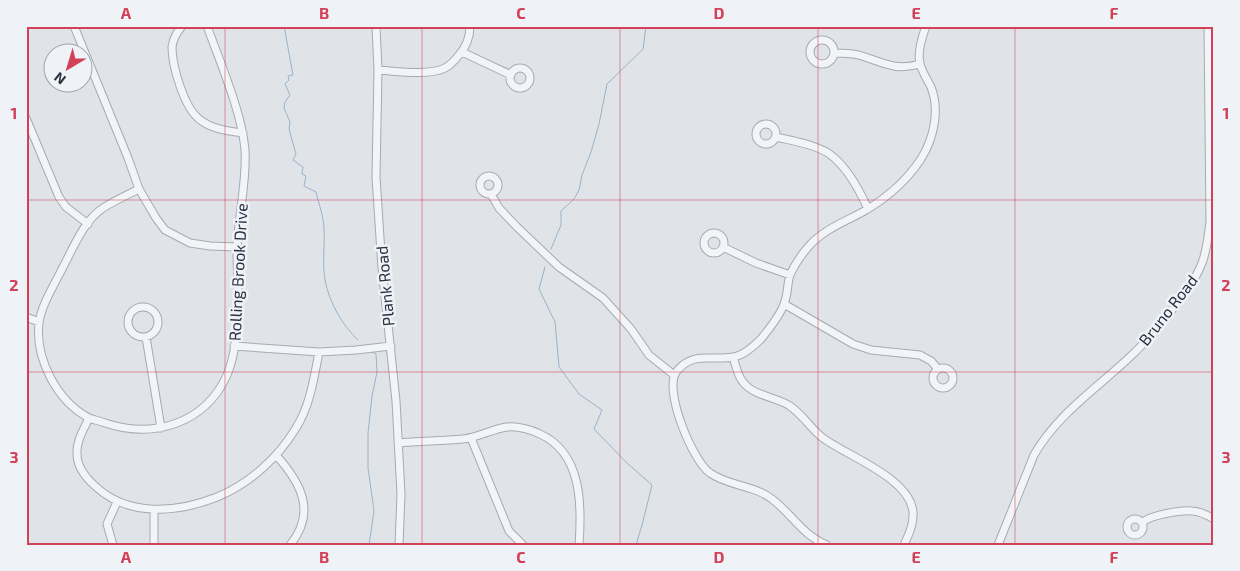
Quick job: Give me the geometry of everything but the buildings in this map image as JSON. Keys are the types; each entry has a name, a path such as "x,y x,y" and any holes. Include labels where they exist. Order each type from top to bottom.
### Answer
{"street":[{"path":"74,26 139,189 156,218 165,230 190,243 237,247"},
{"path":"182,26 174,38 172,47 181,90 192,113 199,120 213,127 243,133"},
{"name":"Rolling Brook Drive","path":"139,189 102,208 88,224 52,289 39,322 39,341 46,369 60,392 89,418 126,429 142,430 161,428 183,421 201,410 222,385 228,372 234,346 238,281 237,247 245,152 243,133 207,26"},
{"name":"Plank Road","path":"376,26 378,70 376,177 382,268 398,443 401,494 399,545"},
{"path":"378,70 423,72 439,70 448,66 462,52 470,32 470,26"},
{"path":"827,545 817,541 802,530 783,508 771,498 760,492 721,479 703,467 693,449 678,411 672,383 674,375 692,359 733,357 747,350 760,339 775,320 784,304 790,275 808,247 820,236 882,200 902,182 922,157 932,134 935,119 935,104 929,82 920,64 921,41 926,26"},
{"name":"Bruno Road","path":"998,545 1041,442 1061,418 1133,355 1146,341 1192,284 1203,262 1210,222 1208,26"},
{"path":"462,52 510,75"},
{"path":"834,53 862,56 898,68 920,64"},
{"path":"26,118 59,197 66,207 88,224"},
{"path":"776,137 827,152 848,174 868,209"},
{"path":"491,194 499,208 517,227 559,267 603,298 631,329 649,355 674,375"},
{"path":"723,247 756,264 790,275"},
{"path":"784,304 853,344 872,350 920,355 930,360 938,369"},
{"path":"139,308 151,310 157,320 155,331 146,337 134,335 128,326 130,314 139,308"},
{"path":"26,317 39,322"},
{"path":"146,337 161,428"},
{"path":"234,346 319,352 390,346"},
{"path":"89,418 79,439 77,453 80,466 87,479 98,490 117,502 130,506 154,510 187,506 216,497 240,484 266,465 276,455 302,417 313,386 319,352"},
{"path":"733,357 742,382 748,387 781,400 792,407 823,438 869,464 890,478 902,489 913,510 912,524 904,545"},
{"path":"398,443 471,438 497,429 515,427 533,431 551,441 563,453 574,474 580,498 579,545"},
{"path":"471,438 509,531 523,545"},
{"path":"276,455 297,482 302,496 304,515 298,532 290,545"},
{"path":"112,545 107,524 117,502"},
{"path":"154,510 154,545"},
{"path":"1142,523 1150,518 1184,511 1193,511 1214,519"}],"waterway":[{"path":"284,26 293,75 288,76 289,80 285,84 290,95 285,102 284,108 290,122 289,129 296,154 293,160 303,167 302,174 306,176 304,186 316,192 324,225 324,274 330,297 342,320 358,340"},
{"path":"551,249 561,225 561,211 574,199 579,190 599,124 607,84 643,49 646,26"},
{"path":"545,267 539,289 555,322 559,367 579,394 602,410 594,429 627,463 652,485 636,545"},
{"path":"369,545 374,511 368,468 368,433 377,372 376,354 372,352"}]}
